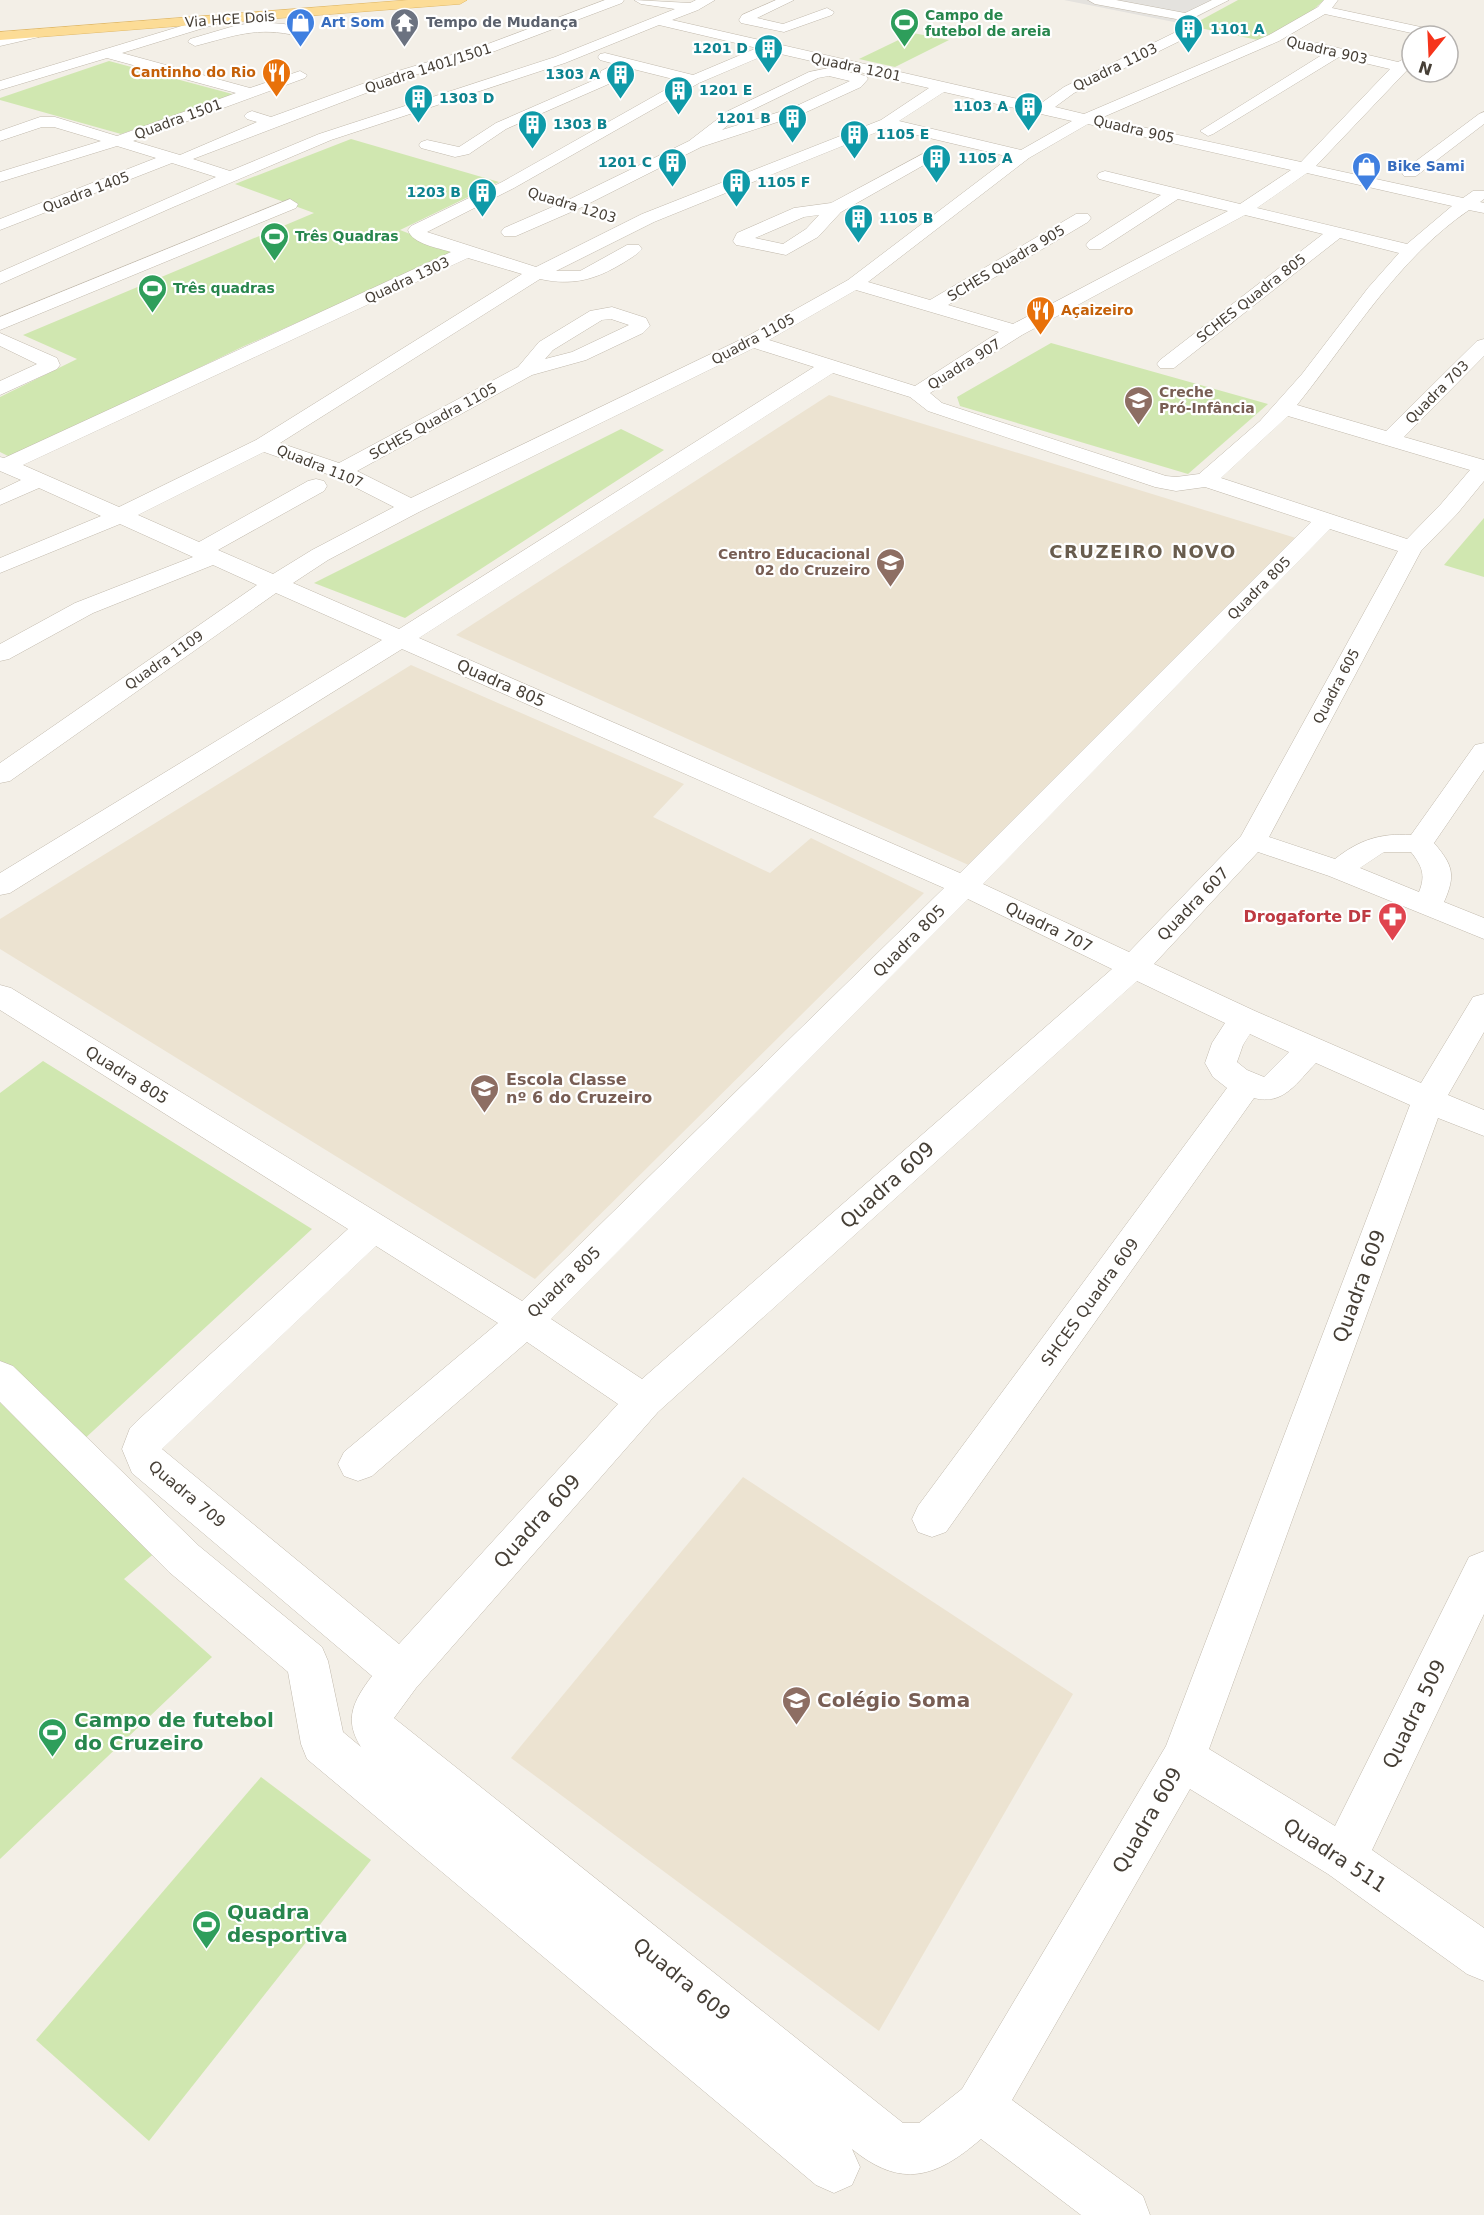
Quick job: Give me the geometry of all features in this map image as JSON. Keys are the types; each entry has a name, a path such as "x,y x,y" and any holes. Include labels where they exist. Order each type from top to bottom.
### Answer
{"main road":[{"path":"276,0 261,8 268,13 284,15"},
{"name":"Via HCE Dois","path":"218,19 460,0"},
{"path":"0,36 151,34"}],"street":[{"name":"Quadra 1401/1501","path":"179,157 401,75 490,48 617,0"},
{"path":"641,0 693,7"},
{"path":"788,0 758,12 746,20 781,28 827,12"},
{"path":"1095,0 1187,17 1222,0"},
{"path":"0,279 230,176 325,137 583,52 711,1"},
{"name":"Quadra 903","path":"1274,38 1327,5 1400,24"},
{"path":"741,8 758,12"},
{"path":"0,86 105,53 151,34 218,19"},
{"name":"Quadra 1201","path":"661,21 770,48 943,86"},
{"path":"151,34 180,46 255,26 277,26 298,32"},
{"name":"Quadra 1103","path":"1043,109 1069,90 1191,30"},
{"path":"0,42 34,34"},
{"name":"Quadra 903","path":"1274,38 1337,52 1400,62"},
{"name":"Quadra 905","path":"1086,119 1274,38"},
{"name":"Quadra 1303","path":"468,251 424,237 417,233 417,230 508,185 694,80 770,48"},
{"path":"583,52 634,64 659,64 694,80"},
{"path":"1208,131 1337,52"},
{"path":"105,53 252,93"},
{"path":"131,60 153,54"},
{"path":"606,80 606,75 610,70 634,64"},
{"path":"501,126 606,80 630,78 659,64"},
{"path":"1015,332 1245,209 1305,167 1400,69"},
{"path":"510,232 572,205 695,144 797,111 861,79 830,72 814,75 733,114 695,144"},
{"name":"Quadra 1501","path":"0,136 49,122 118,141 300,75"},
{"path":"263,444 537,273 640,222 886,123 943,86"},
{"name":"Quadra 1103","path":"943,86 1086,119"},
{"path":"999,113 1017,103"},
{"path":"216,106 325,137"},
{"path":"1410,173 1484,117"},
{"path":"886,123 939,135 969,135 1023,155 1086,119"},
{"name":"Quadra 905","path":"1086,119 1465,204"},
{"path":"939,135 920,148 921,151 950,155 969,135"},
{"path":"0,177 118,141"},
{"name":"Quadra 1405","path":"118,141 179,157 230,176"},
{"path":"835,207 932,154"},
{"name":"Quadra 1105","path":"411,507 753,341 854,284 1023,155"},
{"name":"Quadra 1405","path":"0,225 179,157"},
{"path":"1374,183 1392,170 1431,177 1415,192"},
{"path":"1105,176 1409,250"},
{"name":"Quadra 1203","path":"508,185 530,192"},
{"path":"1206,480 1284,408 1409,250 1465,204 1484,192"},
{"path":"1095,245 1174,193"},
{"name":"Quadra 1203","path":"551,198 594,211"},
{"path":"0,324 290,204"},
{"path":"1465,204 1484,208"},
{"name":"Quadra 1203","path":"537,273 570,279 583,277 658,235 640,222 615,218"},
{"name":"SCHES Quadra 905","path":"930,308 1082,218"},
{"name":"SCHES Quadra 805","path":"1167,364 1336,233"},
{"path":"468,251 537,273"},
{"name":"Quadra 1303","path":"3,464 468,251"},
{"name":"Quadra 907","path":"854,284 1015,332"},
{"name":"SCHES Quadra 1105","path":"341,471 525,371 579,356 636,329 640,326 639,322 612,313 597,315 546,346 525,371"},
{"name":"Quadra 907","path":"753,341 917,393 1015,332"},
{"path":"0,339 50,362 50,365 0,389"},
{"name":"Quadra 703","path":"1390,439 1484,345"},
{"path":"0,885 400,639 831,365"},
{"path":"917,393 935,407 1163,482 1176,484 1206,480 1411,548"},
{"name":"Quadra 703","path":"1284,408 1484,467"},
{"name":"Quadra 1107","path":"119,516 263,444 341,471 411,507"},
{"path":"3,464 119,516 158,551 206,554 274,584 320,555 411,507"},
{"name":"Quadra 605","path":"1253,841 1411,548 1449,509 1484,467"},
{"path":"0,498 38,480"},
{"name":"Quadra 1107","path":"206,554 316,486"},
{"path":"0,566 119,516"},
{"name":"Quadra 805","path":"6,1009 525,1321 964,886 1326,520"},
{"path":"84,608 158,551"},
{"path":"0,654 84,608 206,554"},
{"name":"Quadra 805","path":"274,584 964,886"},
{"name":"Quadra 1109","path":"0,775 274,584"},
{"path":"1419,844 1484,751"},
{"path":"1253,841 1339,870 1484,929"},
{"name":"Quadra 607","path":"1133,967 1253,841"},
{"path":"1339,870 1368,847 1383,842 1419,844 1439,869 1439,879 1428,905"},
{"name":"Quadra 707","path":"964,886 1133,967"},
{"path":"1133,967 1311,1049 1484,1124"},
{"name":"Quadra 609","path":"1133,967 645,1401 402,1673 374,1710 372,1718 373,1725 381,1738 881,2139 898,2148 909,2150 927,2147 980,2107 1183,1759 1428,1100"},
{"path":"1428,1100 1484,1005"},
{"path":"1244,1019 1228,1042 1221,1063 1226,1070 1247,1084 1270,1089 1311,1049"},
{"name":"SHCES Quadra 609","path":"932,1519 1247,1084"},
{"name":"Quadra 709","path":"372,1228 160,1424 142,1443 141,1450 146,1461 402,1673"},
{"path":"358,1464 525,1321 645,1401"},
{"path":"0,1377 184,1559 306,1661 323,1744 834,2167"},
{"name":"Quadra 509","path":"1344,1858 1484,1570"},
{"name":"Quadra 511","path":"1183,1759 1344,1858 1484,1957"},
{"path":"980,2107 1124,2215"}],"shaded area":[{"path":"1064,0 1229,0 1184,24"},
{"name":"Centro Educacional 02 do Cruzeiro","path":"829,395 1299,539 973,867 456,635"},
{"name":"Escola Classe nº 6 do Cruzeiro","path":"411,665 684,784 653,817 770,873 811,838 924,893 535,1279 0,949 0,919"},
{"name":"Colégio Soma","path":"743,1477 1073,1694 879,2031 511,1758"}],"green space":[{"path":"1238,0 1324,0 1313,10 1263,41 1190,26"},
{"name":"Campo de futebol de areia","path":"913,33 949,40 895,67 859,59"},
{"path":"109,61 236,95 121,134 0,100 0,98"},
{"path":"351,139 499,182 400,230 456,252 242,347 12,458 0,452 0,397 77,359 23,335 314,213 235,184"},
{"path":"1051,343 1268,404 1188,474 960,406 957,397"},
{"path":"621,429 664,450 405,618 314,583"},
{"path":"1484,518 1484,577 1444,565"},
{"path":"43,1061 312,1229 81,1442 170,1540 124,1579 212,1657 0,1859 0,1093"},
{"name":"Quadra desportiva","path":"261,1777 371,1860 149,2141 36,2040"}],"place":[{"name":"Art Som","path":"300,48"},
{"name":"Tempo de Mudança","path":"405,48"},
{"name":"Campo de futebol de areia","path":"904,48"},
{"name":"1101 A","path":"1189,54"},
{"name":"1201 D","path":"769,74"},
{"name":"Cantinho do Rio","path":"277,98"},
{"name":"1303 A","path":"621,100"},
{"name":"1201 E","path":"678,116"},
{"name":"1303 D","path":"418,124"},
{"name":"1103 A","path":"1029,132"},
{"name":"1201 B","path":"792,144"},
{"name":"1303 B","path":"532,150"},
{"name":"1105 E","path":"855,160"},
{"name":"1105 A","path":"937,184"},
{"name":"1201 C","path":"673,188"},
{"name":"Bike Sami","path":"1366,192"},
{"name":"1105 F","path":"736,208"},
{"name":"1203 B","path":"482,218"},
{"name":"1105 B","path":"858,244"},
{"name":"Três Quadras","path":"274,262"},
{"name":"Três quadras","path":"152,314"},
{"name":"Açaizeiro","path":"1040,336"},
{"name":"Creche Pró-Infância","path":"1138,426"},
{"name":"Centro Educacional 02 do Cruzeiro","path":"891,588"},
{"name":"Drogaforte DF","path":"1393,942"},
{"name":"Escola Classe nº 6 do Cruzeiro","path":"485,1114"},
{"name":"Colégio Soma","path":"796,1726"},
{"name":"Campo de futebol do Cruzeiro","path":"53,1758"},
{"name":"Quadra desportiva","path":"206,1950"}],"district":[{"name":"CRUZEIRO NOVO","path":"1143,551"}]}
